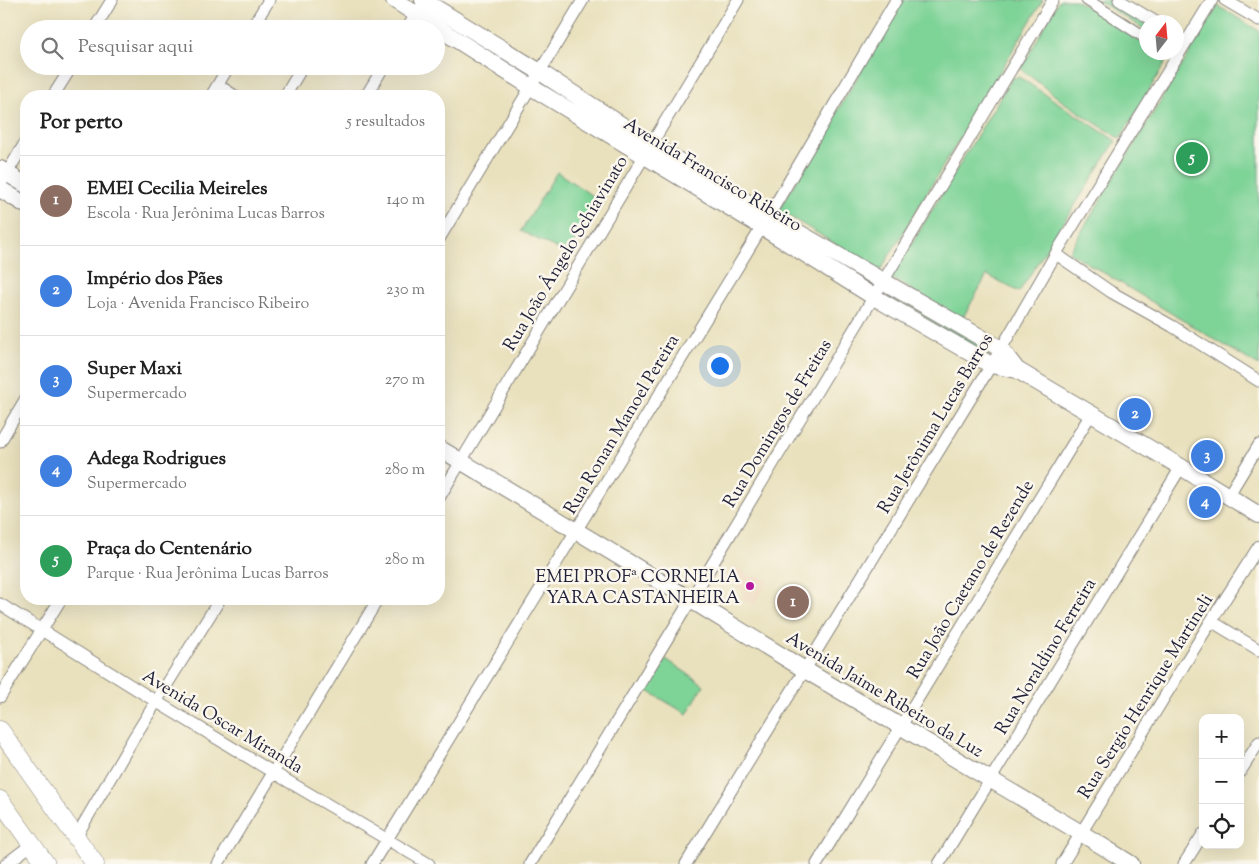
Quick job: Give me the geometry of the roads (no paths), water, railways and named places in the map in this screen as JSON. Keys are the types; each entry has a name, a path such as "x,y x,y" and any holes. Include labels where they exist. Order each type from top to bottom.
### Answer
{"main road":[{"path":"0,730 95,864"},
{"path":"0,800 46,864"}],"street":[{"path":"100,20 112,0"},
{"path":"256,20 268,0"},
{"name":"Avenida Francisco Ribeiro","path":"394,0 422,4 540,72 647,150"},
{"path":"445,229 583,0"},
{"name":"Rua João Ângelo Schiavinato","path":"445,488 738,0"},
{"name":"Rua Ronan Manoel Pereira","path":"372,864 765,221 896,0"},
{"name":"Rua Domingos de Freitas","path":"530,864 1054,0"},
{"path":"1087,0 1139,33"},
{"path":"1118,0 1144,15"},
{"name":"Rua Jerônima Lucas Barros","path":"1184,35 1212,0"},
{"path":"1225,0 1259,20"},
{"path":"412,20 422,4"},
{"name":"Avenida Francisco Ribeiro","path":"422,4 443,20"},
{"name":"Avenida Francisco Ribeiro","path":"445,21 531,86 647,150 765,221 883,282 1001,349 1017,370"},
{"name":"Rua Jerônima Lucas Barros","path":"686,864 1001,349 1170,60"},
{"path":"57,90 66,75"},
{"path":"215,90 224,75"},
{"path":"289,90 298,75"},
{"path":"370,90 379,75"},
{"path":"218,85 226,90"},
{"path":"2,179 20,150"},
{"path":"2,179 20,183"},
{"path":"2,179 20,198"},
{"name":"Avenida Francisco Ribeiro","path":"765,221 874,297 991,365 1017,370 1259,515"},
{"path":"1056,254 1111,292 1172,326 1259,381"},
{"path":"939,334 948,319"},
{"path":"0,442 20,408"},
{"name":"Rua João Caetano de Rezende","path":"817,864 1091,414"},
{"path":"1228,496 1259,445"},
{"name":"Avenida Jaime Ribeiro da Luz","path":"445,452 805,670 1081,832 1131,864"},
{"name":"Rua Noraldino Ferreira","path":"938,864 1181,467"},
{"name":"Rua Sergio Henrique Martineli","path":"1062,864 1259,546"},
{"name":"Avenida Oscar Miranda","path":"0,604 274,773 429,864"},
{"path":"0,697 58,605"},
{"path":"76,837 216,605"},
{"path":"218,864 374,605"},
{"path":"1211,622 1259,650"},
{"path":"1244,766 1259,742"},
{"path":"1184,864 1199,840"},
{"path":"6,864 31,845"}],"place":[{"name":"Praça do Centenário","path":"1192,158"},
{"name":"Império dos Pães","path":"1135,414"},
{"name":"Super Maxi","path":"1207,456"},
{"name":"Adega Rodrigues","path":"1205,502"},
{"name":"EMEI PROFª CORNELIA YARA CASTANHEIRA","path":"750,586"},
{"name":"EMEI Cecilia Meireles","path":"793,602"}]}
